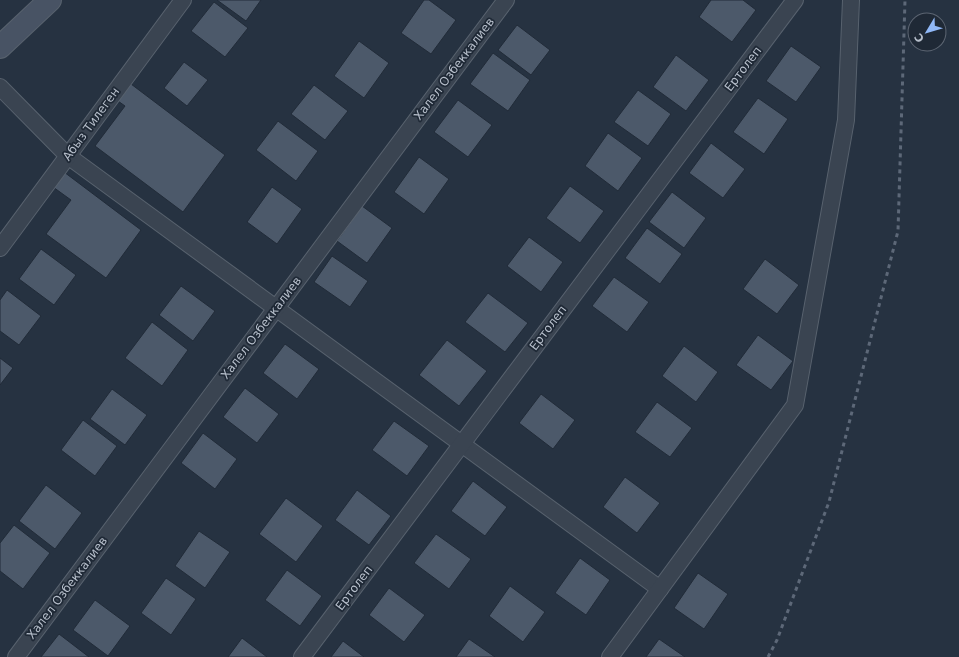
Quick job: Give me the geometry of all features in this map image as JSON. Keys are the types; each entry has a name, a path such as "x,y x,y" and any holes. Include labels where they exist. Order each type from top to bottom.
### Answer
{"main road":[{"path":"0,48 50,0"}],"street":[{"name":"Абыз Тилеген","path":"0,248 183,0"},
{"name":"Халел Озбеккалиев","path":"16,657 506,0"},
{"name":"Ертолеп","path":"302,657 795,0"},
{"path":"610,657 796,405 846,120 851,0"},
{"path":"0,87 68,156 660,589"}],"building":[{"path":"217,0 261,0 246,21"},
{"path":"424,0 429,0 456,20 431,54 401,33"},
{"path":"711,0 743,0 756,10 732,42 699,17"},
{"path":"214,2 248,28 225,57 191,31"},
{"path":"517,25 550,50 531,75 498,50"},
{"path":"359,41 389,63 364,98 334,76"},
{"path":"791,46 821,67 796,102 766,81"},
{"path":"493,53 530,80 508,111 470,84"},
{"path":"676,55 709,80 686,111 653,87"},
{"path":"184,62 208,80 187,106 164,88"},
{"path":"131,84 225,155 183,212 95,146 125,106 118,101"},
{"path":"314,85 348,111 325,140 291,114"},
{"path":"638,90 671,114 648,146 614,122"},
{"path":"758,98 788,119 764,154 733,132"},
{"path":"458,100 492,125 468,157 434,132"},
{"path":"278,121 318,151 296,181 256,150"},
{"path":"608,133 642,158 618,191 585,166"},
{"path":"711,143 745,169 723,198 689,173"},
{"path":"419,157 449,179 424,214 394,192"},
{"path":"64,172 141,230 106,278 46,234 71,200 53,187"},
{"path":"570,186 604,211 580,243 546,218"},
{"path":"272,187 302,209 277,244 247,222"},
{"path":"672,192 706,218 684,248 649,222"},
{"path":"362,206 392,228 367,263 337,241"},
{"path":"647,228 682,254 660,284 625,258"},
{"path":"529,237 563,262 541,292 507,266"},
{"path":"41,249 76,275 54,305 19,279"},
{"path":"332,256 368,281 350,307 314,282"},
{"path":"765,259 799,285 777,314 743,289"},
{"path":"614,277 649,302 627,332 592,306"},
{"path":"181,286 215,311 193,341 159,315"},
{"path":"7,290 41,316 19,345 0,331 0,300"},
{"path":"488,293 528,323 505,352 465,322"},
{"path":"152,322 188,350 162,386 125,358"},
{"path":"758,335 793,361 771,390 736,365"},
{"path":"447,340 487,371 459,406 419,375"},
{"path":"285,344 319,369 297,399 263,373"},
{"path":"684,346 718,372 696,402 662,376"},
{"path":"0,358 13,368 0,385"},
{"path":"245,388 279,414 257,443 223,417"},
{"path":"112,389 147,415 125,445 90,419"},
{"path":"541,394 575,420 553,449 519,423"},
{"path":"657,402 692,428 670,457 635,432"},
{"path":"83,420 117,446 95,476 61,450"},
{"path":"394,421 429,446 407,476 372,450"},
{"path":"203,433 237,459 215,489 181,463"},
{"path":"625,477 660,503 637,533 603,507"},
{"path":"473,481 507,507 485,536 451,511"},
{"path":"46,485 82,513 55,549 19,521"},
{"path":"357,490 391,516 369,545 335,520"},
{"path":"286,498 323,526 296,562 259,534"},
{"path":"14,525 50,553 23,589 0,571 0,543"},
{"path":"199,531 230,552 205,588 175,566"},
{"path":"436,534 471,559 449,589 414,563"},
{"path":"580,558 610,580 586,615 555,593"},
{"path":"287,570 322,596 300,626 265,600"},
{"path":"698,573 728,594 704,629 674,608"},
{"path":"166,578 196,599 171,635 141,613"},
{"path":"510,586 545,612 523,642 489,616"},
{"path":"389,588 425,615 404,642 369,615"},
{"path":"95,600 130,626 108,656 73,630"},
{"path":"59,634 89,657 41,657"},
{"path":"242,638 267,657 228,657"},
{"path":"469,639 495,657 456,657"},
{"path":"659,639 685,657 646,657"},
{"path":"343,641 364,657 331,657"}],"railway":[{"path":"768,657 777,640 829,502 898,231 905,0"}]}
